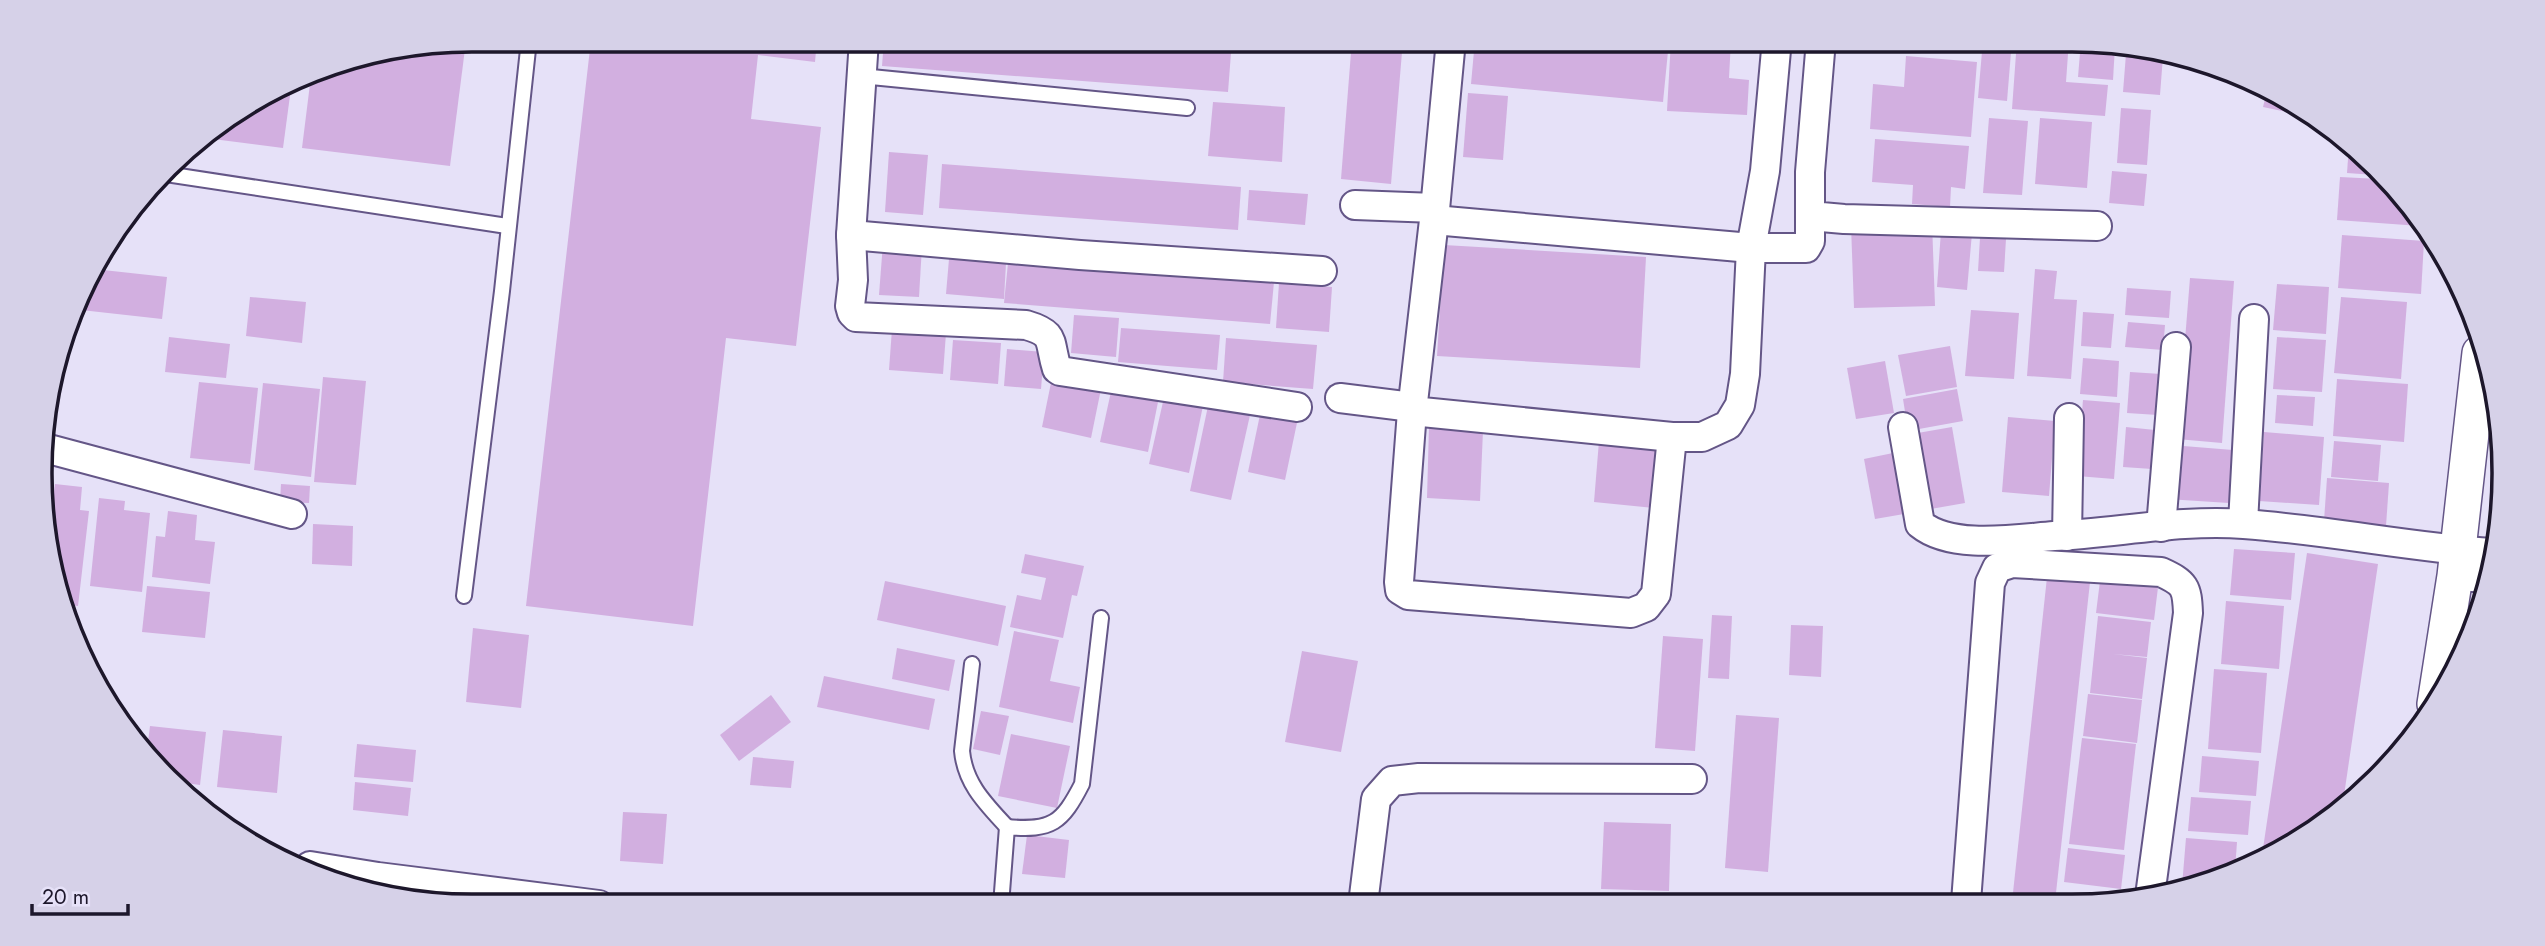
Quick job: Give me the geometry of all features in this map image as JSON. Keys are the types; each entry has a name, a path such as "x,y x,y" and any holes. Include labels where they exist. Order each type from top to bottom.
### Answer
{"street":[{"path":"863,52 851,235 853,280 850,306 852,313 859,319 1026,326 1044,331 1060,371 1297,407"},
{"path":"1450,52 1435,214 1412,409 1400,590 1408,595 1631,613 1646,607 1656,594 1672,437"},
{"path":"1340,398 1412,409 1672,437 1702,437 1728,425 1740,405 1745,374 1751,248 1765,171 1776,52"},
{"path":"1355,205 1751,248 1806,248 1810,241 1810,172 1820,52"},
{"path":"1810,216 2097,226"},
{"path":"851,235 1080,255 1322,271"},
{"path":"2242,523 2254,319"},
{"path":"2161,527 2176,347"},
{"path":"2443,671 2468,560 2479,369"},
{"path":"2067,536 2069,418"},
{"path":"1903,427 1920,524 1947,537 1987,540 2242,523 2468,560"},
{"path":"53,449 292,514"},
{"path":"1967,894 1990,583 1997,568 2012,563 2161,572 2179,580 2187,591 2188,613 2151,886"},
{"path":"1364,894 1376,799 1392,781 1692,779"},
{"path":"336,870 512,894"}],"lane":[{"path":"464,596 529,52"},
{"path":"861,76 1187,108"},
{"path":"176,176 507,226"},
{"path":"972,664 962,751 963,765 978,794 1007,827 1025,829 1050,826 1072,804 1082,784 1101,618"},
{"path":"1002,894 1007,827"}],"building":[{"path":"465,52 450,166 302,148 310,86 364,67 391,61"},
{"path":"590,52 816,52 815,62 758,55 751,119 821,127 796,346 726,338 693,626 526,606"},
{"path":"883,52 1231,52 1228,92 882,66"},
{"path":"1351,52 1402,52 1391,184 1341,179"},
{"path":"1474,52 1668,52 1663,102 1471,84"},
{"path":"1670,52 1730,52 1729,78 1749,80 1747,115 1667,111"},
{"path":"1982,52 2011,52 2007,101 1978,98"},
{"path":"2016,52 2068,52 2066,82 2108,85 2105,116 2012,109"},
{"path":"2080,52 2114,55 2113,80 2078,77"},
{"path":"1906,56 1977,62 1971,137 1870,129 1873,84 1904,87"},
{"path":"2126,56 2162,63 2160,95 2123,92"},
{"path":"1468,93 1508,96 1503,160 1463,157"},
{"path":"290,95 283,148 216,139 239,123"},
{"path":"2265,100 2288,112 2263,107"},
{"path":"1213,102 1285,107 1282,162 1208,156"},
{"path":"2121,108 2151,110 2147,165 2117,163"},
{"path":"1989,118 2028,121 2022,195 1983,193"},
{"path":"2040,118 2092,122 2087,188 2035,184"},
{"path":"1875,139 1969,146 1965,189 1951,187 1950,207 1912,204 1913,185 1872,182"},
{"path":"889,152 928,155 923,215 885,212"},
{"path":"2348,156 2367,174 2347,173"},
{"path":"942,164 1241,187 1238,230 939,208"},
{"path":"2112,171 2147,174 2144,206 2109,203"},
{"path":"2340,177 2371,179 2412,225 2337,220"},
{"path":"1249,190 1308,194 1305,225 1247,220"},
{"path":"1932,222 1935,306 1854,308 1851,225"},
{"path":"1941,231 1972,233 1967,290 1937,287"},
{"path":"2342,235 2424,242 2421,294 2338,288"},
{"path":"1980,238 2006,239 2004,272 1978,271"},
{"path":"883,243 922,246 919,297 879,295"},
{"path":"1444,245 1646,257 1640,368 1437,356"},
{"path":"949,259 1006,263 1004,299 946,294"},
{"path":"1008,263 1274,282 1270,324 1004,303"},
{"path":"2035,269 2057,271 2054,299 2077,300 2071,379 2027,376"},
{"path":"105,270 167,277 162,319 86,311"},
{"path":"2190,278 2234,281 2222,443 2177,439"},
{"path":"1279,283 1332,287 1329,332 1276,328"},
{"path":"2277,284 2329,287 2326,334 2273,330"},
{"path":"2127,288 2171,291 2169,318 2125,315"},
{"path":"250,297 306,302 302,343 246,336"},
{"path":"2341,297 2407,302 2401,379 2334,373"},
{"path":"1971,310 2019,313 2014,379 1965,376"},
{"path":"2083,312 2114,314 2111,348 2081,346"},
{"path":"1074,315 1119,318 1116,357 1071,353"},
{"path":"2128,322 2165,325 2163,350 2125,347"},
{"path":"1121,328 1220,335 1217,370 1118,362"},
{"path":"892,329 946,333 943,374 889,370"},
{"path":"169,337 230,344 226,378 165,372"},
{"path":"2277,337 2326,340 2322,392 2273,389"},
{"path":"1226,338 1317,345 1313,389 1223,382"},
{"path":"953,340 1001,343 998,384 950,380"},
{"path":"1950,346 1957,387 1906,396 1898,355"},
{"path":"1007,349 1044,352 1041,389 1004,386"},
{"path":"2083,358 2119,361 2117,397 2080,394"},
{"path":"1885,361 1894,413 1856,419 1847,368"},
{"path":"2130,372 2161,374 2158,415 2127,413"},
{"path":"1053,373 1102,384 1091,438 1042,427"},
{"path":"323,377 366,381 356,485 314,482"},
{"path":"2337,379 2408,384 2404,442 2333,436"},
{"path":"199,382 258,388 250,464 190,458"},
{"path":"263,383 320,389 311,477 254,470"},
{"path":"1112,387 1159,397 1148,452 1100,442"},
{"path":"1957,389 1963,421 1908,431 1903,399"},
{"path":"1165,393 1204,401 1189,473 1149,464"},
{"path":"2277,395 2315,397 2313,426 2275,423"},
{"path":"2083,400 2120,403 2114,479 2077,476"},
{"path":"1208,406 1250,415 1231,500 1190,491"},
{"path":"1261,410 1298,418 1285,480 1248,472"},
{"path":"2008,417 2055,421 2049,496 2002,492"},
{"path":"1429,427 1483,430 1480,501 1427,498"},
{"path":"1952,427 1965,503 1925,510 1912,434"},
{"path":"2126,427 2155,430 2152,469 2123,467"},
{"path":"2264,432 2324,437 2319,505 2259,501"},
{"path":"1599,441 1660,447 1654,508 1594,502"},
{"path":"2334,441 2381,445 2378,481 2331,477"},
{"path":"2171,445 2233,450 2229,503 2167,499"},
{"path":"1893,453 1904,514 1875,519 1864,459"},
{"path":"2327,478 2389,483 2386,526 2324,521"},
{"path":"55,484 82,487 80,510 89,511 78,606 74,606 67,582 53,500"},
{"path":"281,484 310,486 309,503 280,502"},
{"path":"99,498 125,501 124,510 150,513 142,592 90,586"},
{"path":"168,511 197,515 195,540 215,542 210,584 152,577 156,536 165,537"},
{"path":"313,524 353,526 352,566 312,564"},
{"path":"2234,549 2295,553 2291,600 2230,595"},
{"path":"2307,553 2378,564 2344,793 2306,823 2263,847"},
{"path":"1025,554 1084,566 1077,596 1072,595 1063,638 1010,627 1017,595 1041,600 1046,578 1021,573"},
{"path":"2048,568 2091,573 2056,894 2013,894"},
{"path":"2101,573 2159,579 2154,620 2096,613"},
{"path":"885,581 1006,606 998,646 877,620"},
{"path":"147,586 210,592 205,638 142,632"},
{"path":"2226,601 2284,606 2279,669 2221,664"},
{"path":"1712,615 1732,616 1729,679 1708,678"},
{"path":"2098,616 2151,622 2147,657 2113,654 2147,658 2142,699 2090,693"},
{"path":"1791,625 1823,626 1821,677 1789,675"},
{"path":"473,628 529,635 521,708 466,702"},
{"path":"1014,631 1059,640 1050,681 1080,687 1073,723 999,707"},
{"path":"1663,636 1703,639 1695,751 1655,748"},
{"path":"897,648 955,660 949,691 892,679"},
{"path":"1302,651 1358,661 1341,752 1285,742"},
{"path":"2214,669 2267,673 2261,753 2208,749"},
{"path":"824,676 935,699 929,730 817,707"},
{"path":"2088,694 2142,700 2137,743 2083,736"},
{"path":"771,695 791,722 739,761 720,735"},
{"path":"981,711 1009,716 1000,755 973,749"},
{"path":"1736,715 1779,718 1768,872 1725,868"},
{"path":"150,726 206,732 200,785 190,784 148,740"},
{"path":"223,730 282,736 277,793 217,787"},
{"path":"1011,734 1070,746 1057,808 998,796"},
{"path":"2082,738 2136,744 2124,850 2069,844"},
{"path":"357,744 416,750 413,782 354,777"},
{"path":"2202,756 2259,761 2256,796 2199,792"},
{"path":"753,757 794,761 791,788 750,785"},
{"path":"355,782 411,788 408,816 353,810"},
{"path":"2191,797 2251,801 2248,835 2188,831"},
{"path":"623,812 667,814 663,864 620,861"},
{"path":"1604,822 1671,824 1669,891 1601,889"},
{"path":"1027,835 1069,840 1065,878 1022,874"},
{"path":"2186,838 2237,842 2236,860 2183,878"},
{"path":"2068,848 2125,855 2121,889 2064,882"}]}
